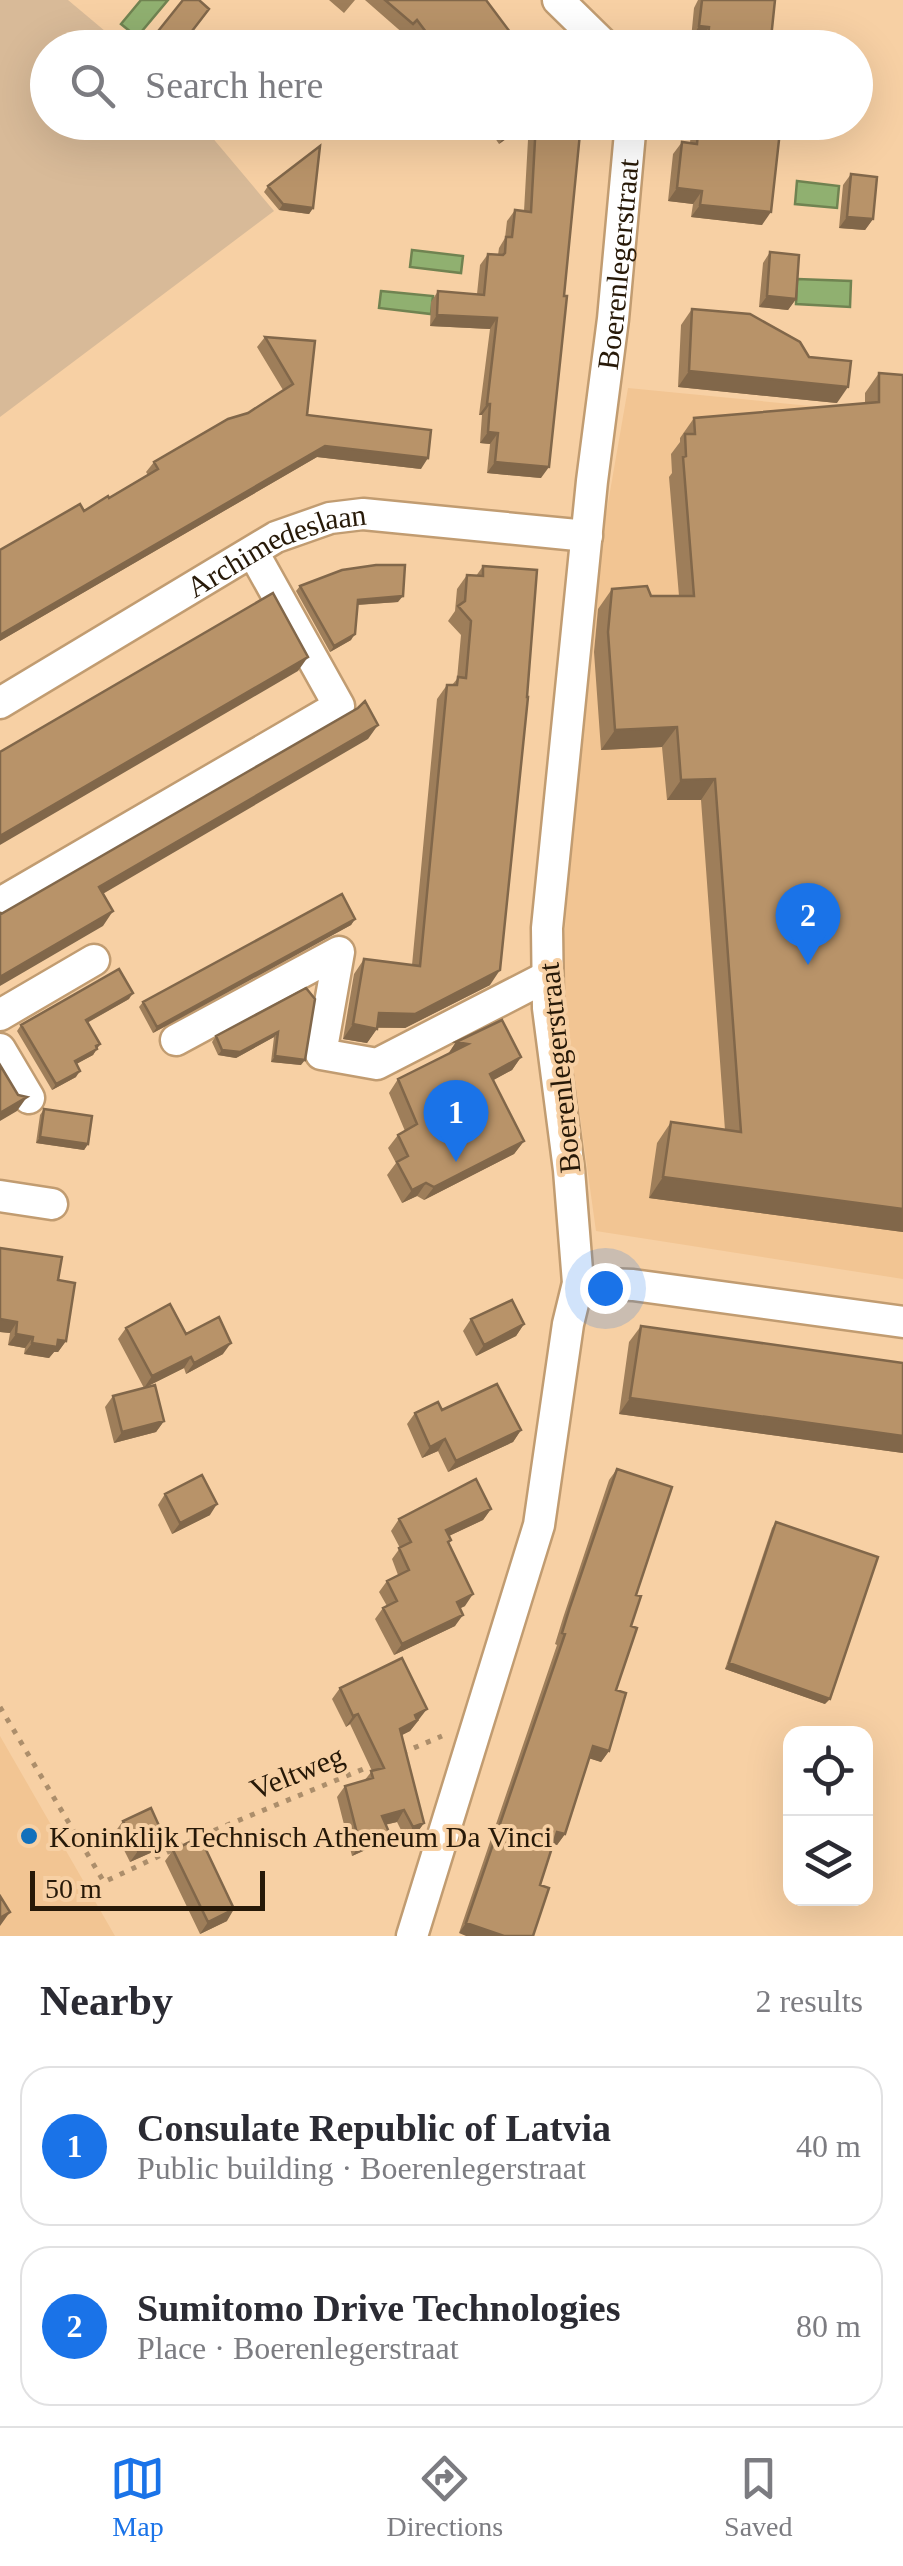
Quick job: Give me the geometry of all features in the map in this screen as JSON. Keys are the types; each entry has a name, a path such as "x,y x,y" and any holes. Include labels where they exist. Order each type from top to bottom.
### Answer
{"street":[{"path":"562,1 590,30"},
{"name":"Boerenlegerstraat","path":"412,1936 539,1525 568,1324 578,1282 546,977 547,928 629,140"},
{"name":"Archimedeslaan","path":"0,703 276,538 330,518 363,514 586,536"},
{"path":"0,903 339,706 252,552"},
{"path":"176,1040 339,952 321,1054 376,1064 546,977"},
{"path":"0,1015 94,960"},
{"path":"0,1048 30,1098"},
{"path":"0,1196 52,1204"},
{"path":"578,1282 632,1284 903,1322"}],"path":[{"name":"Veltweg","path":"0,1707 104,1882 208,1833 476,1722"}],"shaded area":[{"path":"0,0 68,0 104,30 30,30 30,140 214,140 274,211 0,417"},
{"path":"141,0 168,0 143,30 128,30 121,24"},
{"path":"797,181 839,186 837,208 795,204"},
{"path":"412,250 463,256 461,273 410,267"},
{"path":"797,279 851,281 850,307 796,304"},
{"path":"381,291 433,296 431,314 379,308"},
{"path":"628,388 903,415 903,1279 596,1231 561,980 590,607"},
{"name":"Koninklijk Technisch Atheneum Da Vinci","path":"0,1736 115,1936 0,1936"}],"building":[{"path":"183,0 199,0 209,9 193,30 159,30"},
{"path":"385,0 486,0 508,30 424,30 417,20 413,24"},
{"path":"702,0 775,0 772,30 709,30 699,26"},
{"path":"535,140 579,140 549,467 495,462 498,433 488,432 487,404 497,318 437,315 438,291 484,295 488,254 505,253 506,237 512,237 515,210 531,212"},
{"path":"697,140 779,140 771,212 700,205 702,191 677,188 682,142 697,144"},
{"path":"320,146 313,208 283,204 268,186"},
{"path":"851,174 877,177 873,219 847,217"},
{"path":"770,252 799,255 796,299 767,296"},
{"path":"692,309 750,314 800,342 809,357 851,361 848,387 689,371"},
{"path":"265,337 315,341 307,415 431,430 428,458 325,446 0,635 0,550 80,504 84,511 109,498 158,469 154,462 228,419 248,413 293,384"},
{"path":"879,373 903,375 903,1209 663,1177 671,1122 741,1132 715,779 681,780 677,727 615,730 608,632 612,589 647,586 651,596 694,596 683,457 685,434 695,434 694,418 879,402"},
{"path":"405,565 403,596 358,600 355,634 334,646 300,586 342,570"},
{"path":"483,566 537,570 500,970 415,1014 379,1013 377,1029 353,1024 364,959 420,966 447,685 457,685 458,677 466,678 471,621 458,606 465,601 467,575 483,576"},
{"path":"273,593 308,657 0,836 0,752"},
{"path":"365,701 378,725 99,887 113,911 0,977 0,912"},
{"path":"342,894 355,919 157,1027 143,1002"},
{"path":"119,969 133,993 86,1020 100,1044 75,1061 80,1071 56,1084 21,1025"},
{"path":"306,988 315,999 305,1060 275,1056 278,1032 240,1052 222,1050 216,1036"},
{"path":"502,1020 521,1057 490,1074 524,1141 434,1187 426,1183 412,1190 397,1162 408,1156 398,1135 417,1124 398,1079 468,1044 456,1042"},
{"path":"0,1065 18,1095 27,1097 0,1113"},
{"path":"44,1109 92,1116 88,1144 40,1137"},
{"path":"0,1248 62,1257 58,1280 75,1283 66,1341 58,1340 57,1347 32,1343 33,1337 16,1334 17,1322 0,1319"},
{"path":"512,1300 524,1324 484,1345 471,1319"},
{"path":"170,1304 186,1334 219,1317 231,1343 194,1363 191,1357 152,1376 126,1328"},
{"path":"641,1326 903,1363 903,1436 630,1398"},
{"path":"497,1384 521,1430 456,1461 445,1439 430,1447 415,1413 438,1402 442,1410"},
{"path":"155,1385 164,1421 122,1432 113,1396"},
{"path":"617,1469 672,1487 636,1595 641,1596 631,1626 637,1628 616,1690 626,1693 609,1751 593,1746 565,1834 557,1832 540,1885 549,1888 533,1936 504,1936 466,1923"},
{"path":"202,1475 217,1504 180,1523 165,1494"},
{"path":"476,1479 491,1509 446,1530 473,1594 457,1602 463,1615 402,1644 383,1608 397,1601 387,1581 409,1570 399,1548 411,1542 399,1519"},
{"path":"776,1522 878,1557 830,1699 729,1663"},
{"path":"402,1658 427,1709 400,1729 424,1823 413,1827 404,1810 382,1816 389,1832 360,1845 345,1786 373,1778 371,1771 384,1768 358,1714 353,1716 340,1688"},
{"path":"151,1808 165,1839 138,1851 123,1821"},
{"path":"200,1837 234,1909 208,1922 173,1850"},
{"path":"0,1896 10,1912 0,1918"}],"place":[{"name":"Sumitomo Drive Technologies","path":"808,965"},
{"name":"Consulate Republic of Latvia","path":"456,1162"},
{"name":"Koninklijk Technisch Atheneum Da Vinci","path":"29,1836"}]}
